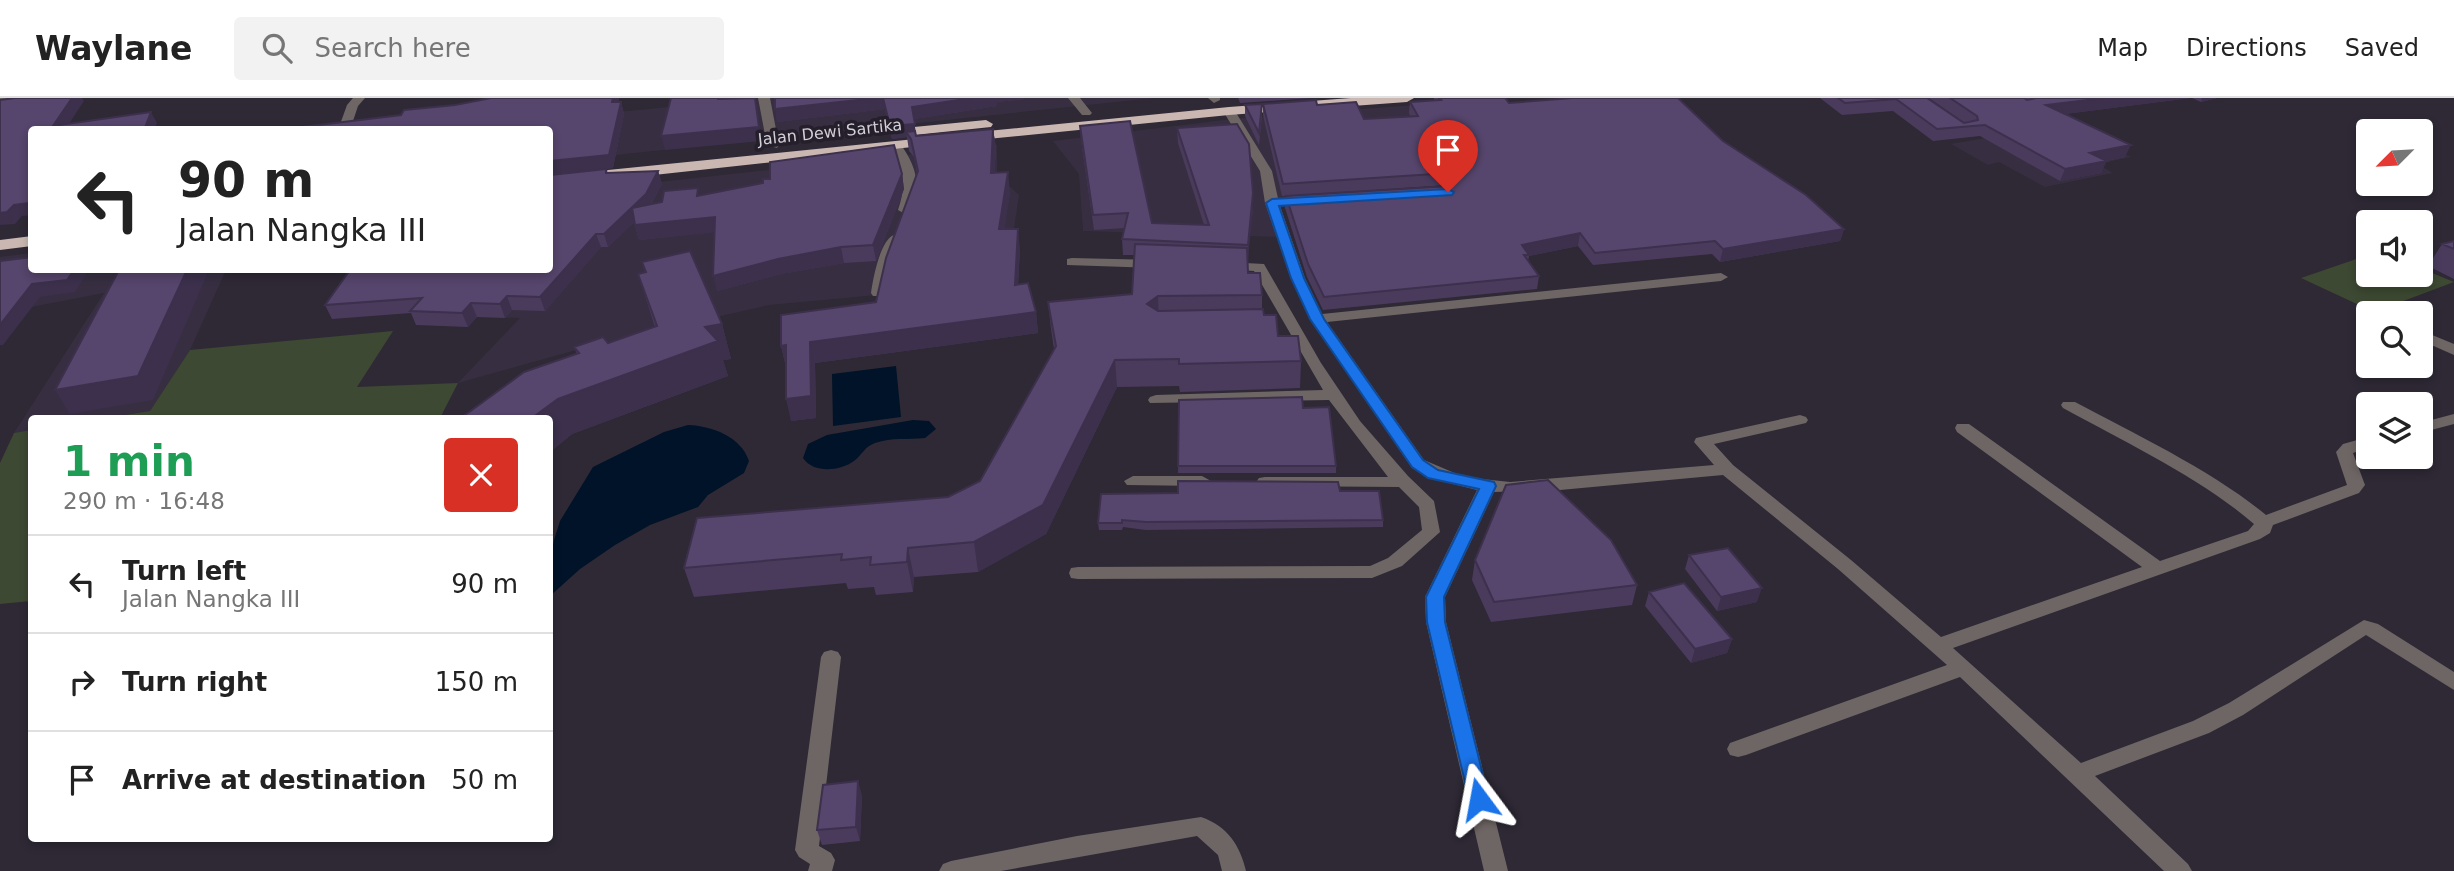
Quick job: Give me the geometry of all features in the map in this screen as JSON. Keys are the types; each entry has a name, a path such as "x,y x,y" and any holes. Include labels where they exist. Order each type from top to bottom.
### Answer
{"highway":[{"name":"Jalan Dewi Sartika","path":"602,164 895,145 1197,108 1214,99 1241,98"},
{"name":"Jalan Dewi Sartika","path":"588,177 773,145 1086,113 1197,108 1229,111 1407,98"},
{"path":"0,234 28,230"},
{"path":"0,245 28,242"}],"street":[{"path":"0,99 9,98"},
{"path":"346,126 359,98"},
{"path":"764,98 773,145"},
{"path":"1074,98 1086,113"},
{"path":"1229,111 1266,172 1278,203 1298,278 1317,319 1418,464 1433,474 1488,486 1525,488 1727,468"},
{"path":"878,293 880,272 913,189 905,158 895,145"},
{"path":"1072,262 1179,265"},
{"path":"1078,573 1372,572 1395,562 1431,533 1428,505 1401,482 1333,395 1286,328 1259,267 1206,266"},
{"path":"1317,319 1721,277"},
{"path":"2433,340 2454,350"},
{"path":"1156,400 1333,395"},
{"path":"1937,646 2159,570 2264,529 2263,522 2243,505 2162,456 2069,405"},
{"path":"2433,425 2454,419"},
{"path":"1800,420 1702,442 1727,468 1962,668 2078,773 2180,871"},
{"path":"1963,428 2159,570"},
{"path":"2263,522 2353,489 2356,485 2344,452 2356,445"},
{"path":"1133,481 1214,481"},
{"path":"1254,482 1401,482"},
{"path":"1488,486 1435,597 1436,622 1496,871"},
{"path":"2078,773 2213,721 2364,627 2454,682"},
{"path":"820,871 823,860 807,850 831,657"},
{"path":"1738,749 1962,668"},
{"path":"951,871 1077,846 1201,826 1229,850 1234,871"}],"shaded area":[{"path":"760,98 1154,98 553,162 553,126 488,125"},
{"path":"1455,102 1394,182 1403,195 1268,201 1278,237 1083,231 1079,174 1053,141 1232,119"},
{"path":"2073,129 2131,157 2097,164 2113,173 2045,187 1999,162 1988,165 1951,144 2032,130"},
{"path":"997,145 997,175 1019,195 1006,283 769,305 594,345 458,383 520,318 462,316 544,273 553,273 553,194"},
{"path":"28,253 28,273 225,273 190,350 150,411 125,415 28,415 28,431 14,433 104,293 0,313 0,257"}],"green space":[{"path":"2356,259 2356,287 2433,287 2433,273 2454,282 2403,301 2356,301 2356,304 2301,278"},
{"path":"393,331 357,387 458,383 442,415 125,415 150,411 190,350"},
{"path":"28,431 28,601 0,604 0,463 14,433"}],"water":[{"path":"896,366 901,417 833,426 832,374"},
{"path":"913,420 929,421 936,429 925,438 875,443 854,461 835,469 814,467 803,458 808,444 827,435"},
{"path":"688,425 725,434 740,445 749,461 744,473 708,495 698,507 650,525 615,545 580,569 553,593 553,545 560,521 593,467 664,432"}],"building":[{"path":"72,98 53,126 28,126 28,203 14,205 7,212 0,213 0,100"},
{"path":"491,98 613,98 612,102 621,102 609,155 553,161 553,126 310,126 401,115 404,110"},
{"path":"671,98 755,98 759,127 661,136"},
{"path":"775,98 877,98 775,109"},
{"path":"883,98 972,98 912,107 915,124 890,126"},
{"path":"1439,98 1505,98 1509,103 1572,98 1678,98 1723,141 1806,195 1844,229 1723,249 1715,241 1595,253 1580,233 1522,245 1529,255 1524,255 1539,276 1324,297 1308,264 1286,196 1450,186 1458,179 1449,173 1283,184 1263,104 1316,100 1317,105 1356,102 1364,119 1418,116 1410,102 1441,100"},
{"path":"1838,98 1927,98 1964,123 1978,120 1977,116 1950,98 2104,98 2046,105 2131,145 2090,153 2107,161 2065,169 1985,125 1937,129 1896,99 1845,103"},
{"path":"1262,104 1259,133 1245,105"},
{"path":"151,112 146,126 53,126"},
{"path":"1130,121 1152,223 1209,225 1177,128 1237,124 1249,144 1253,193 1248,245 1122,239 1128,213 1093,215 1080,126"},
{"path":"993,129 991,173 1008,172 999,229 1018,229 1015,285 1028,283 1036,312 810,342 811,396 786,399 786,345 781,346 781,315 876,302 886,258 918,171 911,139 906,132 915,131 916,136"},
{"path":"894,145 902,174 873,245 841,247 778,259 713,276 715,217 635,225 632,208 662,202 664,191 698,188 697,196 763,183 763,179 770,179 770,162"},
{"path":"606,169 606,173 658,171 646,194 604,234 596,234 540,297 507,296 500,304 471,303 462,313 410,311 422,298 325,305 348,273 553,273 553,175"},
{"path":"2454,241 2454,249 2442,244"},
{"path":"1135,244 1247,248 1248,273 1260,273 1262,295 1158,296 1147,304 1158,311 1263,309 1264,315 1276,315 1278,336 1298,336 1301,361 1179,364 1179,359 1115,360 1043,505 974,542 908,548 907,562 870,565 871,557 841,560 842,554 684,568 697,518 948,497 980,481 1056,346 1048,302 1132,294"},
{"path":"690,251 722,324 705,327 718,341 558,399 536,415 465,415 524,372 579,353 574,347 603,337 608,343 657,326 638,274 646,272 642,262"},
{"path":"28,258 28,273 72,273 67,280 32,284 0,325 0,261"},
{"path":"117,273 186,273 138,376 55,390"},
{"path":"1302,397 1303,408 1329,407 1336,466 1178,466 1179,400"},
{"path":"1548,480 1611,540 1637,585 1494,602 1475,560 1506,485"},
{"path":"1178,481 1338,482 1340,491 1379,491 1383,520 1122,520 1122,523 1098,523 1101,494 1178,493"},
{"path":"1728,548 1762,588 1721,597 1689,555"},
{"path":"1684,583 1732,639 1695,649 1649,592"},
{"path":"858,781 856,827 817,830 823,785"}],"route":[{"path":"1448,192 1272,203 1298,278 1317,319 1418,464 1433,474 1488,486 1435,597 1436,622 1479,799"}]}
